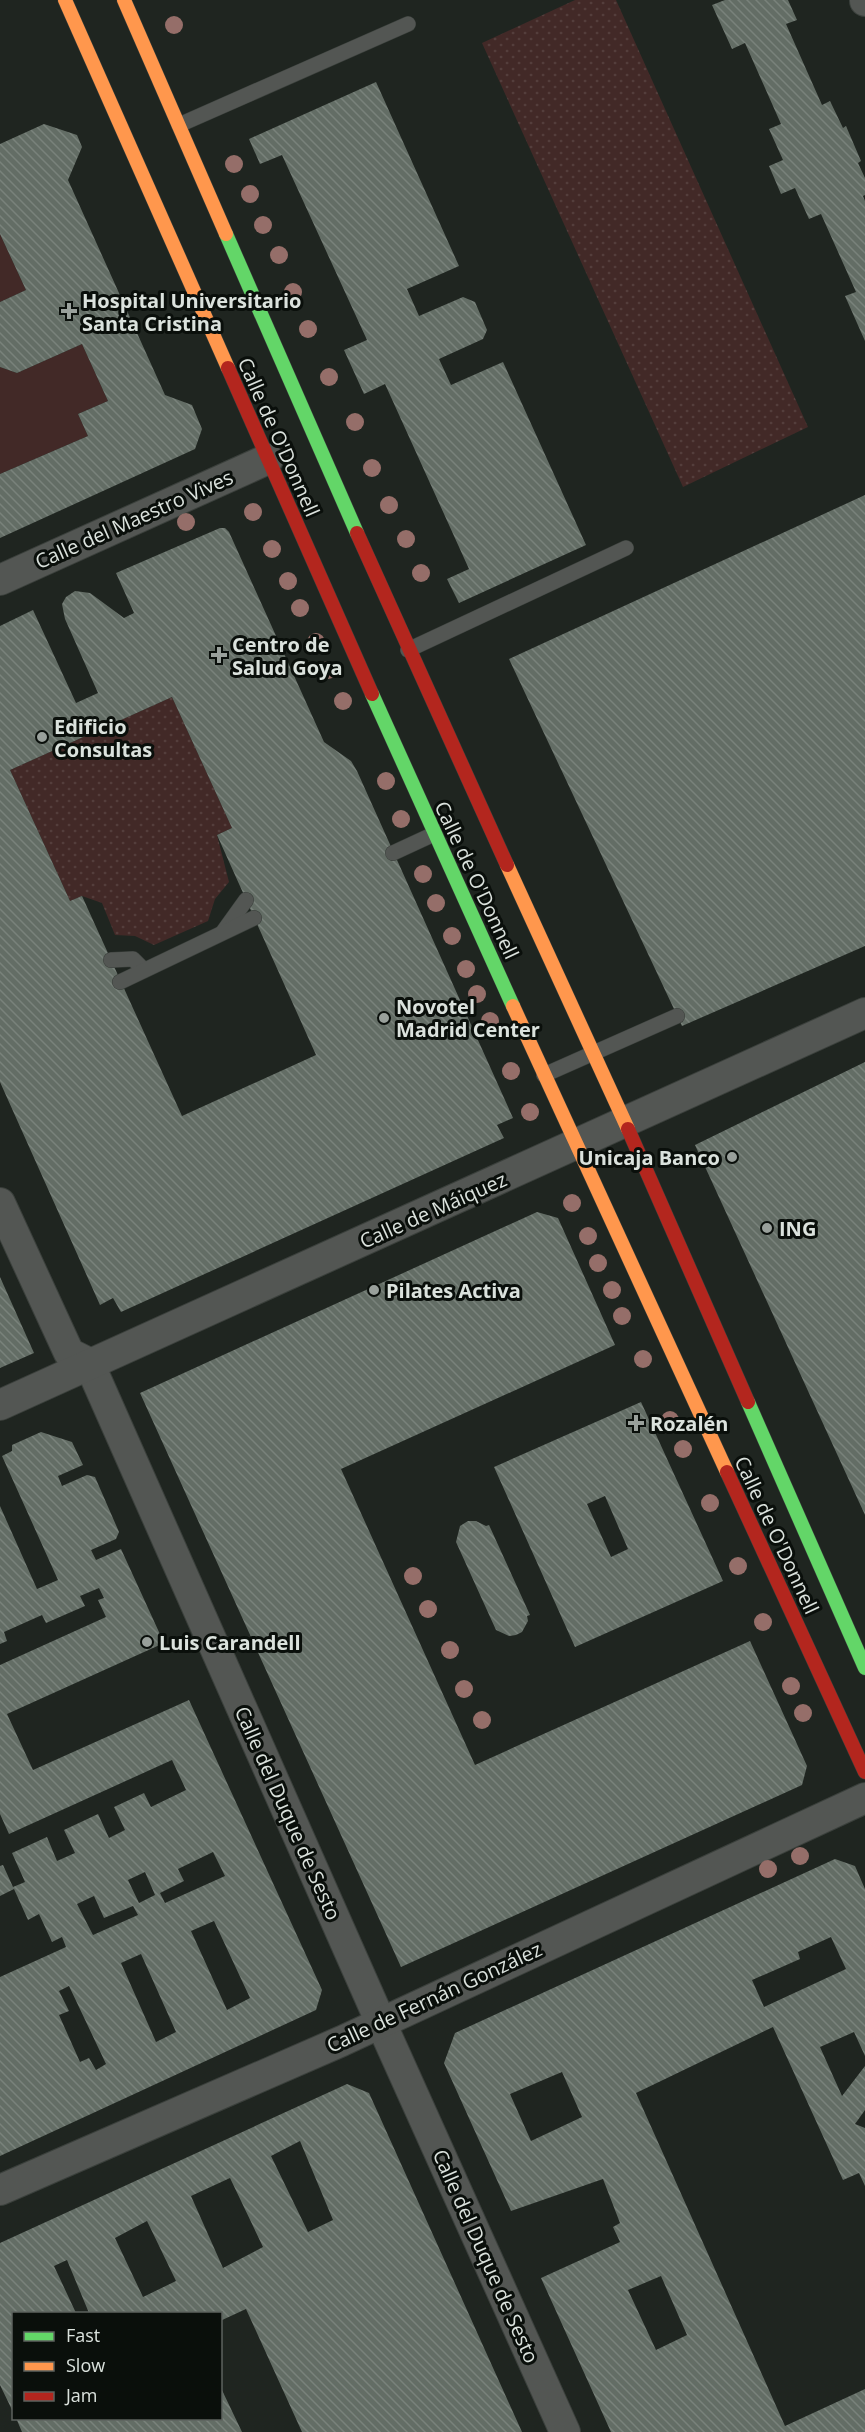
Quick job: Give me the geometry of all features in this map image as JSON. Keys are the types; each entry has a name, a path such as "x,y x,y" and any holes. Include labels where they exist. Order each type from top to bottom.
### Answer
{"main road":[{"name":"Calle de O'Donnell","path":"64,0 434,834 865,1772"},
{"name":"Calle de O'Donnell","path":"124,0 408,650 625,1123 865,1668"}],"street":[{"name":"Calle del Maestro Vives","path":"0,580 268,459"},
{"name":"Calle de Máiquez","path":"0,1405 88,1363 865,1013"},
{"name":"Calle del Duque de Sesto","path":"0,1203 69,1353 88,1363 565,2432"},
{"name":"Calle de Fernán González","path":"0,2190 381,2023 865,1798"}],"lane":[{"path":"179,125 408,24"},
{"path":"408,650 626,548"},
{"path":"393,853 434,834"},
{"path":"222,933 246,900"},
{"path":"120,982 254,918"},
{"path":"111,960 133,959 144,970"},
{"path":"544,1075 677,1016"}],"shaded area":[{"path":"575,0 616,0 808,427 683,487 482,43"},
{"path":"0,234 26,290 0,302"},
{"path":"82,344 108,401 78,414 88,436 0,474 0,367 17,373"},
{"path":"172,697 232,828 217,835 229,882 215,899 208,921 154,945 135,936 115,935 102,903 82,896 70,901 10,770"}],"building":[{"path":"725,0 788,0 797,20 786,24 822,105 830,101 843,128 846,126 861,161 858,163 865,178 865,195 863,196 865,201 865,341 845,296 856,292 821,214 809,219 795,188 781,194 769,166 783,160 769,129 781,124 745,43 732,49 712,5"},
{"path":"376,82 459,266 407,289 419,316 463,297 475,302 487,330 483,339 439,359 451,385 503,362 586,545 459,603 447,579 469,569 385,384 364,394 344,350 367,340 282,155 260,164 249,139"},
{"name":"Hospital Universitario Santa Cristina","path":"44,124 77,135 82,147 68,180 165,395 192,405 202,429 195,449 0,538 0,474 88,436 78,414 108,401 82,344 17,373 0,367 0,302 26,290 0,234 0,144"},
{"path":"865,495 865,946 682,1026 509,659"},
{"name":"Novotel Madrid Center","path":"220,528 225,528 229,532 324,742 351,761 357,771 513,1118 497,1125 504,1138 121,1312 113,1298 100,1305 0,1082 0,626 33,610 76,703 98,693 65,619 62,604 66,597 75,591 90,593 124,618 134,613 116,573","holes":["172,697 232,828 217,835 316,1055 182,1116 82,896 70,901 10,770"]},
{"path":"865,1062 865,1515 695,1145"},
{"path":"537,1212 558,1218 615,1345 341,1469 475,1765 750,1641 807,1766 802,1785 401,1967 140,1393"},
{"path":"0,1277 34,1353 0,1368"},
{"path":"641,1402 723,1581 575,1647 494,1467","holes":["605,1496 628,1549 611,1557 587,1504"]},
{"path":"41,1432 72,1442 83,1465 58,1476 62,1486 87,1475 95,1477 119,1532 116,1539 91,1550 96,1560 121,1549 164,1643 7,1714 33,1770 189,1700 322,1990 316,2010 0,2156 0,1977 66,1947 62,1937 52,1942 39,1914 28,1920 14,1889 0,1896 0,1866 3,1865 13,1887 25,1882 12,1853 47,1837 57,1861 75,1853 64,1830 98,1814 109,1838 125,1830 114,1807 144,1793 151,1807 186,1790 172,1760 9,1834 0,1814 0,1665 106,1617 98,1600 104,1598 99,1588 80,1596 85,1606 46,1623 42,1615 4,1632 7,1641 0,1644 0,1506 37,1589 58,1580 2,1456 12,1451 12,1445","holes":["213,1852 225,1876 165,1903 160,1893 184,1881 178,1869","145,1872 155,1895 139,1903 128,1880","94,1896 104,1918 133,1906 138,1915 93,1935 77,1904","214,1921 250,1998 227,2010 191,1931","141,1954 176,2032 156,2042 121,1963","69,1986 106,2064 96,2070 89,2058 80,2062 59,2015 69,2011 59,1991"]},
{"path":"468,1521 489,1525 530,1615 527,1616 528,1621 522,1632 516,1635 509,1636 496,1630 456,1542 460,1526"},
{"path":"835,1859 855,1866 865,1889 865,2056 854,2032 820,2047 842,2096 865,2066 865,2110 855,2124 865,2128 865,2186 859,2173 843,2180 773,2027 636,2093 785,2426 865,2389 865,2432 611,2432 541,2278 620,2242 613,2227 620,2223 603,2179 511,2211 444,2063 455,2033","holes":["831,1937 846,1969 764,2007 752,1980 800,1959 798,1952","562,2072 582,2117 531,2141 510,2094","661,2276 687,2335 656,2350 628,2290"]},
{"path":"347,2084 369,2093 522,2432 302,2432 246,2309 222,2320 222,2312 89,2312 67,2260 54,2266 76,2312 12,2312 12,2410 0,2385 0,2243","holes":["300,2141 333,2220 308,2232 271,2156","230,2178 263,2247 223,2268 191,2196","147,2221 176,2281 143,2297 115,2238"]},
{"path":"222,2390 242,2432 22,2432 17,2420 222,2420"}],"traffic: fast":[{"path":"226,234 357,533"},
{"path":"372,694 513,1006"},
{"path":"748,1402 865,1668"}],"traffic: slow":[{"path":"65,0 228,368"},
{"path":"124,0 226,234"},
{"path":"507,865 628,1129"},
{"path":"513,1006 727,1472"}],"traffic: jam":[{"path":"228,368 372,694"},
{"path":"357,533 507,865"},
{"path":"628,1129 748,1402"},
{"path":"727,1472 865,1772"}],"place":[{"name":"Hospital Universitario Santa Cristina","path":"69,311"},
{"name":"Centro de Salud Goya","path":"219,655"},
{"name":"Edificio Consultas","path":"42,737"},
{"name":"Novotel Madrid Center","path":"384,1018"},
{"name":"Unicaja Banco","path":"732,1157"},
{"name":"ING","path":"767,1228"},
{"name":"Pilates Activa","path":"374,1290"},
{"name":"Rozalén","path":"636,1423"},
{"name":"Luis Carandell","path":"147,1642"}]}
